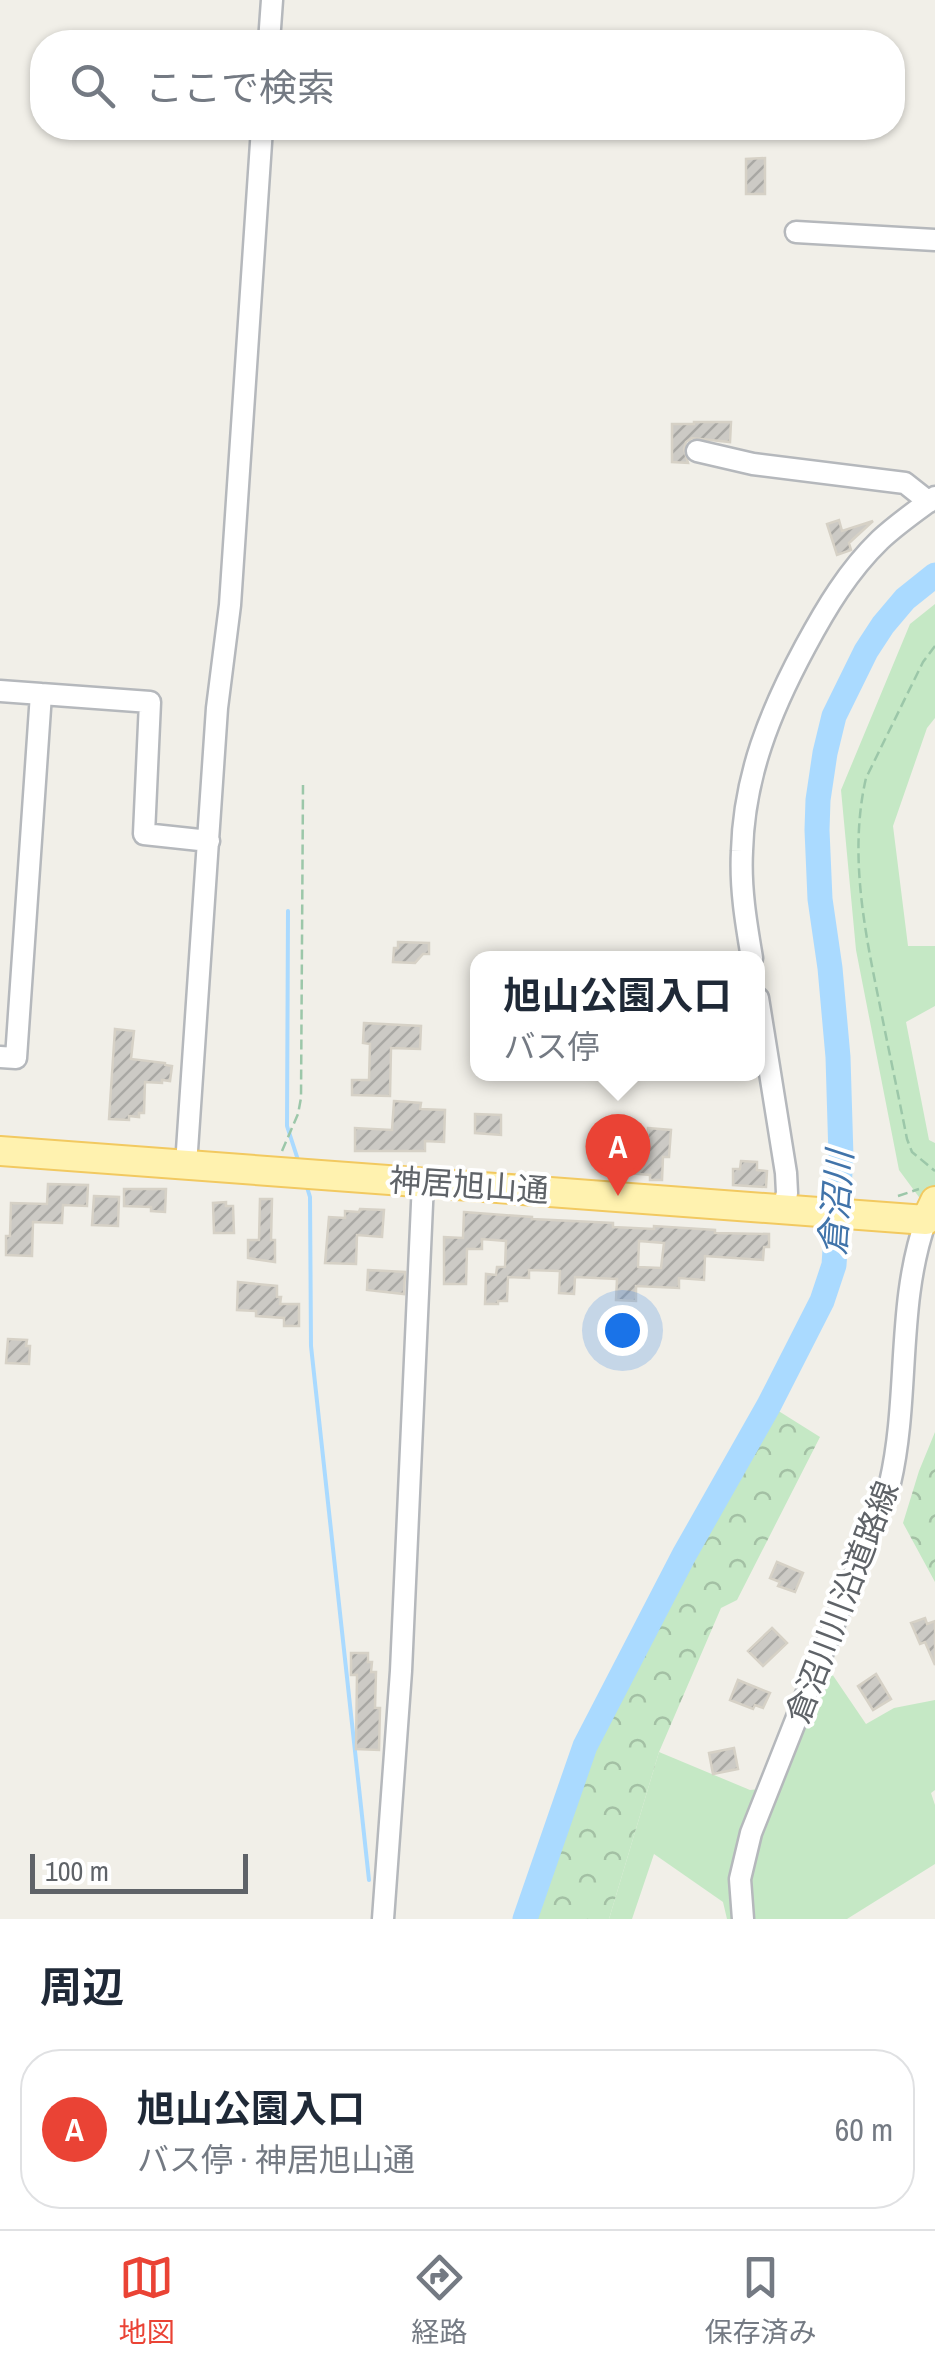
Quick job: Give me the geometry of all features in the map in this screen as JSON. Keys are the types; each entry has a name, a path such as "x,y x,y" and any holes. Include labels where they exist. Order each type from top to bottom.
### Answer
{"main road":[{"name":"神居旭山通","path":"0,1151 895,1217 932,1214"}],"street":[{"path":"269,30 272,0"},
{"path":"186,1165 261,140"},
{"path":"796,232 935,240"},
{"path":"697,451 753,464 905,483 932,500 879,542 841,585 766,725 754,764 742,851 744,910 751,951"},
{"path":"0,690 150,702 144,834 210,841"},
{"path":"0,1057 16,1058 41,694"},
{"path":"765,1042 787,1193 795,1210"},
{"path":"383,1919 400,1671 423,1182"},
{"name":"倉沼川川沿道路線","path":"744,1919 740,1879 751,1833 890,1483 898,1449 905,1330 915,1249 932,1214"}],"path":[{"path":"935,646 923,662 866,778 859,882 864,929 907,1138 912,1152 935,1171"},
{"path":"293,1172 301,1098 303,785"}],"green space":[{"path":"935,604 935,718 927,728 893,826 908,946 935,946 935,1006 906,1022 929,1140 935,1143 935,1212 930,1212 899,1170 856,950 841,790 910,624"},
{"path":"769,1405 820,1437 737,1600 721,1608 659,1752 609,1919 525,1919 585,1746 684,1555"},
{"path":"935,1432 935,1582 903,1523"},
{"path":"830,1671 866,1724 894,1708 935,1700 935,1790 931,1793 935,1805 935,1864 847,1919 727,1919 723,1902 654,1854 632,1919 609,1919 659,1752 750,1790 777,1787"}],"building":[{"path":"765,158 765,194 746,194 746,159"},
{"path":"731,422 730,442 692,438 684,449 688,463 672,462 672,424"},
{"path":"839,520 842,531 873,521 849,543 851,550 837,555 827,524"},
{"path":"398,942 429,943 429,954 423,954 415,963 393,962"},
{"path":"364,1023 421,1026 420,1049 391,1048 390,1096 352,1095 352,1080 369,1080 370,1044 363,1043"},
{"path":"115,1029 134,1031 131,1059 172,1066 170,1081 145,1082 144,1113 129,1116 129,1120 109,1119"},
{"path":"394,1101 421,1103 420,1109 445,1110 444,1142 425,1141 425,1151 355,1151 355,1128 392,1130"},
{"path":"475,1114 501,1115 501,1135 475,1133"},
{"path":"648,1128 671,1130 669,1157 663,1157 662,1180 650,1180 650,1175 599,1171 600,1156 646,1157"},
{"path":"741,1161 757,1162 757,1170 767,1171 766,1187 733,1185 733,1169 740,1169"},
{"path":"48,1184 88,1185 87,1206 63,1205 62,1223 33,1222 32,1256 6,1255 11,1203 47,1204"},
{"path":"124,1189 166,1189 165,1212 124,1206"},
{"path":"94,1196 119,1197 118,1226 92,1225"},
{"path":"260,1199 272,1199 275,1262 248,1258 248,1240 259,1240"},
{"path":"226,1202 226,1206 233,1206 234,1233 214,1233 213,1203"},
{"path":"384,1210 382,1237 357,1235 356,1264 325,1263 329,1217 345,1218 345,1211"},
{"path":"464,1212 613,1223 613,1227 769,1234 769,1247 764,1247 763,1260 705,1256 704,1280 679,1278 679,1288 636,1286 636,1301 616,1300 617,1279 575,1277 574,1294 559,1293 560,1271 529,1270 529,1278 508,1277 507,1301 485,1304 486,1274 496,1275 497,1267 505,1267 506,1241 482,1239 482,1249 467,1249 466,1284 444,1284 444,1237 463,1238","holes":["639,1241 664,1243 661,1268 638,1267"]},
{"path":"368,1270 405,1272 404,1294 367,1290"},
{"path":"238,1282 277,1286 280,1304 299,1304 299,1326 284,1326 284,1318 237,1310"},
{"path":"8,1339 27,1340 29,1364 6,1363"},
{"path":"777,1562 803,1573 795,1592 778,1586 780,1582 770,1578"},
{"path":"925,1618 927,1624 935,1621 935,1665 911,1623"},
{"path":"772,1628 787,1643 763,1666 748,1651"},
{"path":"351,1653 368,1653 371,1672 376,1672 379,1750 356,1749 357,1675 351,1675"},
{"path":"876,1674 891,1699 873,1710 858,1686"},
{"path":"738,1680 770,1693 763,1708 755,1705 753,1709 730,1700"},
{"path":"734,1748 738,1769 713,1774 709,1753"}],"waterway":[{"name":"倉沼川","path":"525,1919 585,1746 684,1555 769,1405 822,1301 834,1265 841,1157 838,1057 820,899 818,800 834,716 866,651 905,599 935,575"},
{"path":"288,911 287,1126 298,1160"},
{"path":"306,1184 310,1197 311,1346 369,1880"}],"place":[{"name":"旭山公園入口","path":"618,1196"}]}
